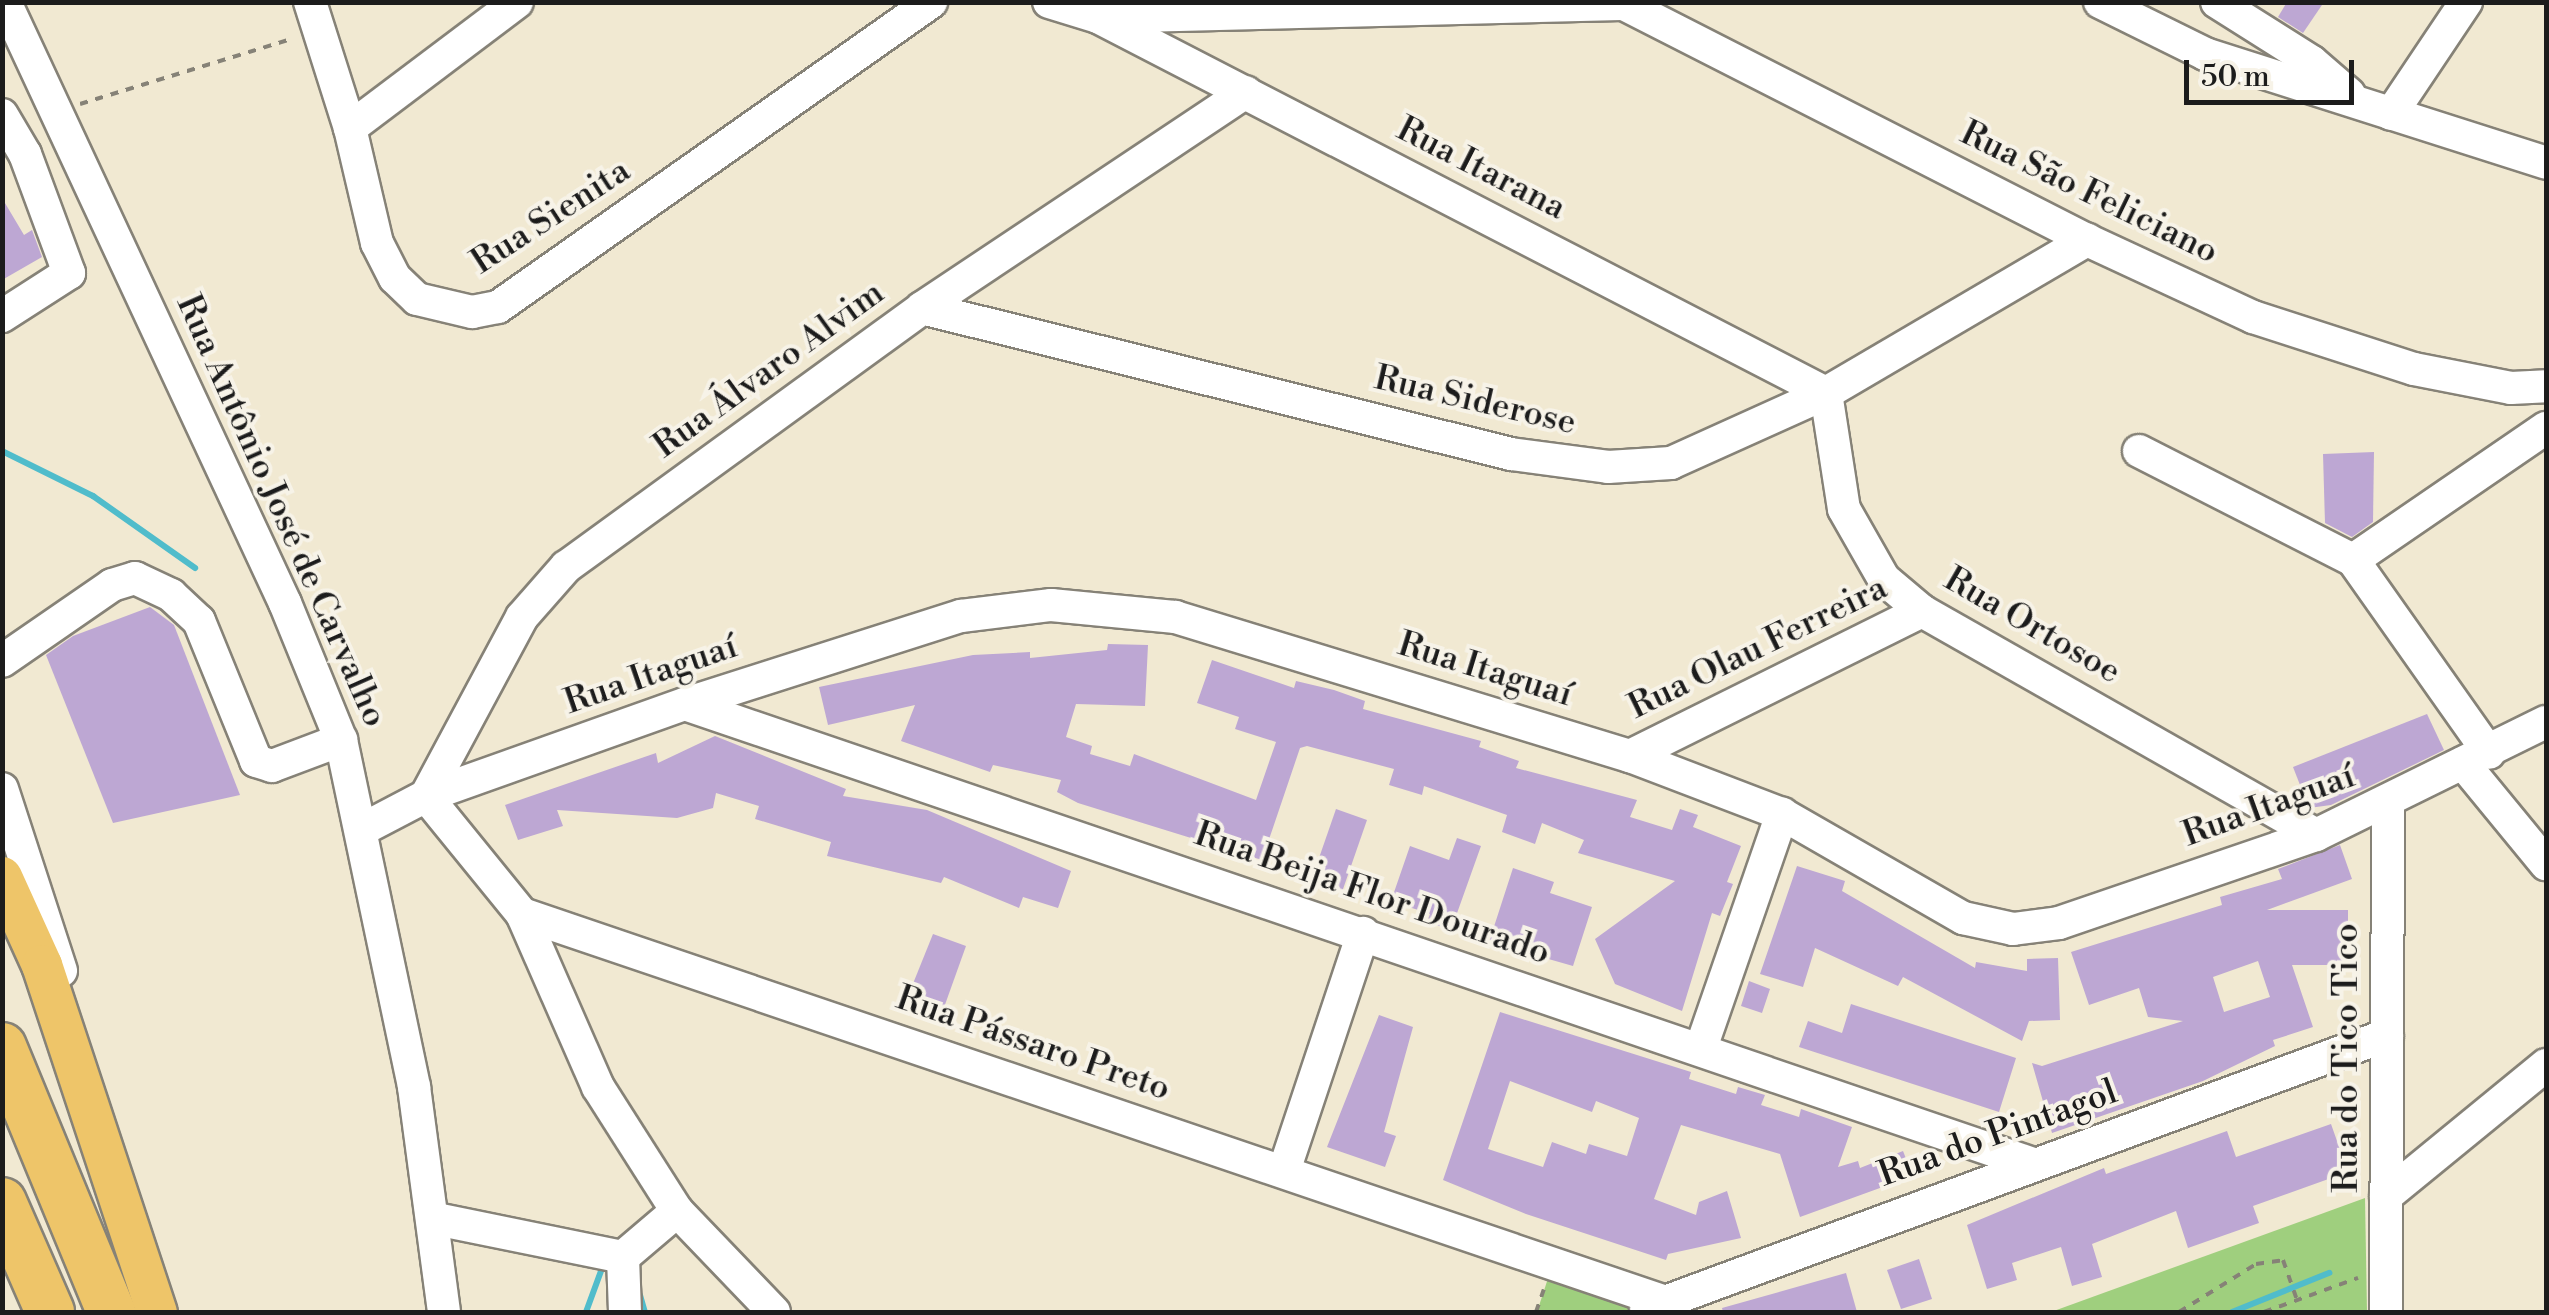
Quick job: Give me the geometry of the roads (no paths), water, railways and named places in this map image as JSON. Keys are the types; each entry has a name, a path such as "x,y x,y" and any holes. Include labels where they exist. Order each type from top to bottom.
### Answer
{"highway":[{"path":"2,1048 111,1312"},
{"path":"2,1202 50,1312"}],"main road":[{"path":"2,877 66,1034 157,1312"}],"street":[{"name":"Rua Antônio José de Carvalho","path":"5,2 285,603 341,740 365,828 436,1218 444,1312"},
{"path":"350,128 516,2"},
{"name":"Rua Sienita","path":"315,16 350,128 377,243 395,278 417,299 445,310 498,307 931,2"},
{"path":"1049,2 1098,16 1621,3"},
{"path":"2100,2 2205,54 2546,163"},
{"path":"2218,2 2312,62 2359,104"},
{"path":"2391,114 2466,2"},
{"name":"Rua São Feliciano","path":"1621,3 2087,240 2254,317 2414,369 2512,388 2546,386"},
{"name":"Rua Itarana","path":"1098,16 1826,394"},
{"name":"Rua Álvaro Alvim","path":"426,796 522,617 566,567 922,308 1246,92"},
{"path":"2,115 39,187 69,274 2,316"},
{"name":"Rua Siderose","path":"922,308 1565,466 1670,463 1826,394 2087,240"},
{"name":"Rua Ortosoe","path":"1826,394 1844,510 1857,541 1884,579 1922,611 2316,835"},
{"path":"2353,560 2546,428"},
{"path":"2140,451 2353,560 2546,864"},
{"path":"2,661 112,585 135,578 171,595 199,621 256,761 272,766 341,740"},
{"name":"Rua Itaguaí","path":"365,828 426,796 686,704 961,616 1050,605 1176,617 1630,756 1782,814 1963,918 2013,929 2059,923 2316,835 2388,804 2546,722"},
{"name":"Rua Olau Ferreira","path":"1630,756 1922,611"},
{"name":"Rua Beija Flor Dourado","path":"686,704 2032,1164"},
{"path":"2,789 65,982 66,1034"},
{"path":"426,796 483,859 522,914 598,1087 677,1211 774,1312"},
{"name":"Rua do Tico Tico","path":"2386,1312 2388,804"},
{"path":"1701,1048 1782,814"},
{"name":"Rua Pássaro Preto","path":"522,914 1284,1170 1650,1307"},
{"path":"1284,1170 1363,933"},
{"name":"Rua do Pintagol","path":"1650,1307 2387,1035"},
{"path":"2386,1196 2546,1065"},
{"path":"623,1257 677,1211"},
{"path":"436,1218 623,1257"},
{"path":"623,1257 625,1312"}],"waterway":[{"path":"2,451 93,496 195,568"},
{"path":"586,1312 601,1271"},
{"path":"2232,1312 2329,1273"},
{"path":"640,1295 645,1312"}]}
